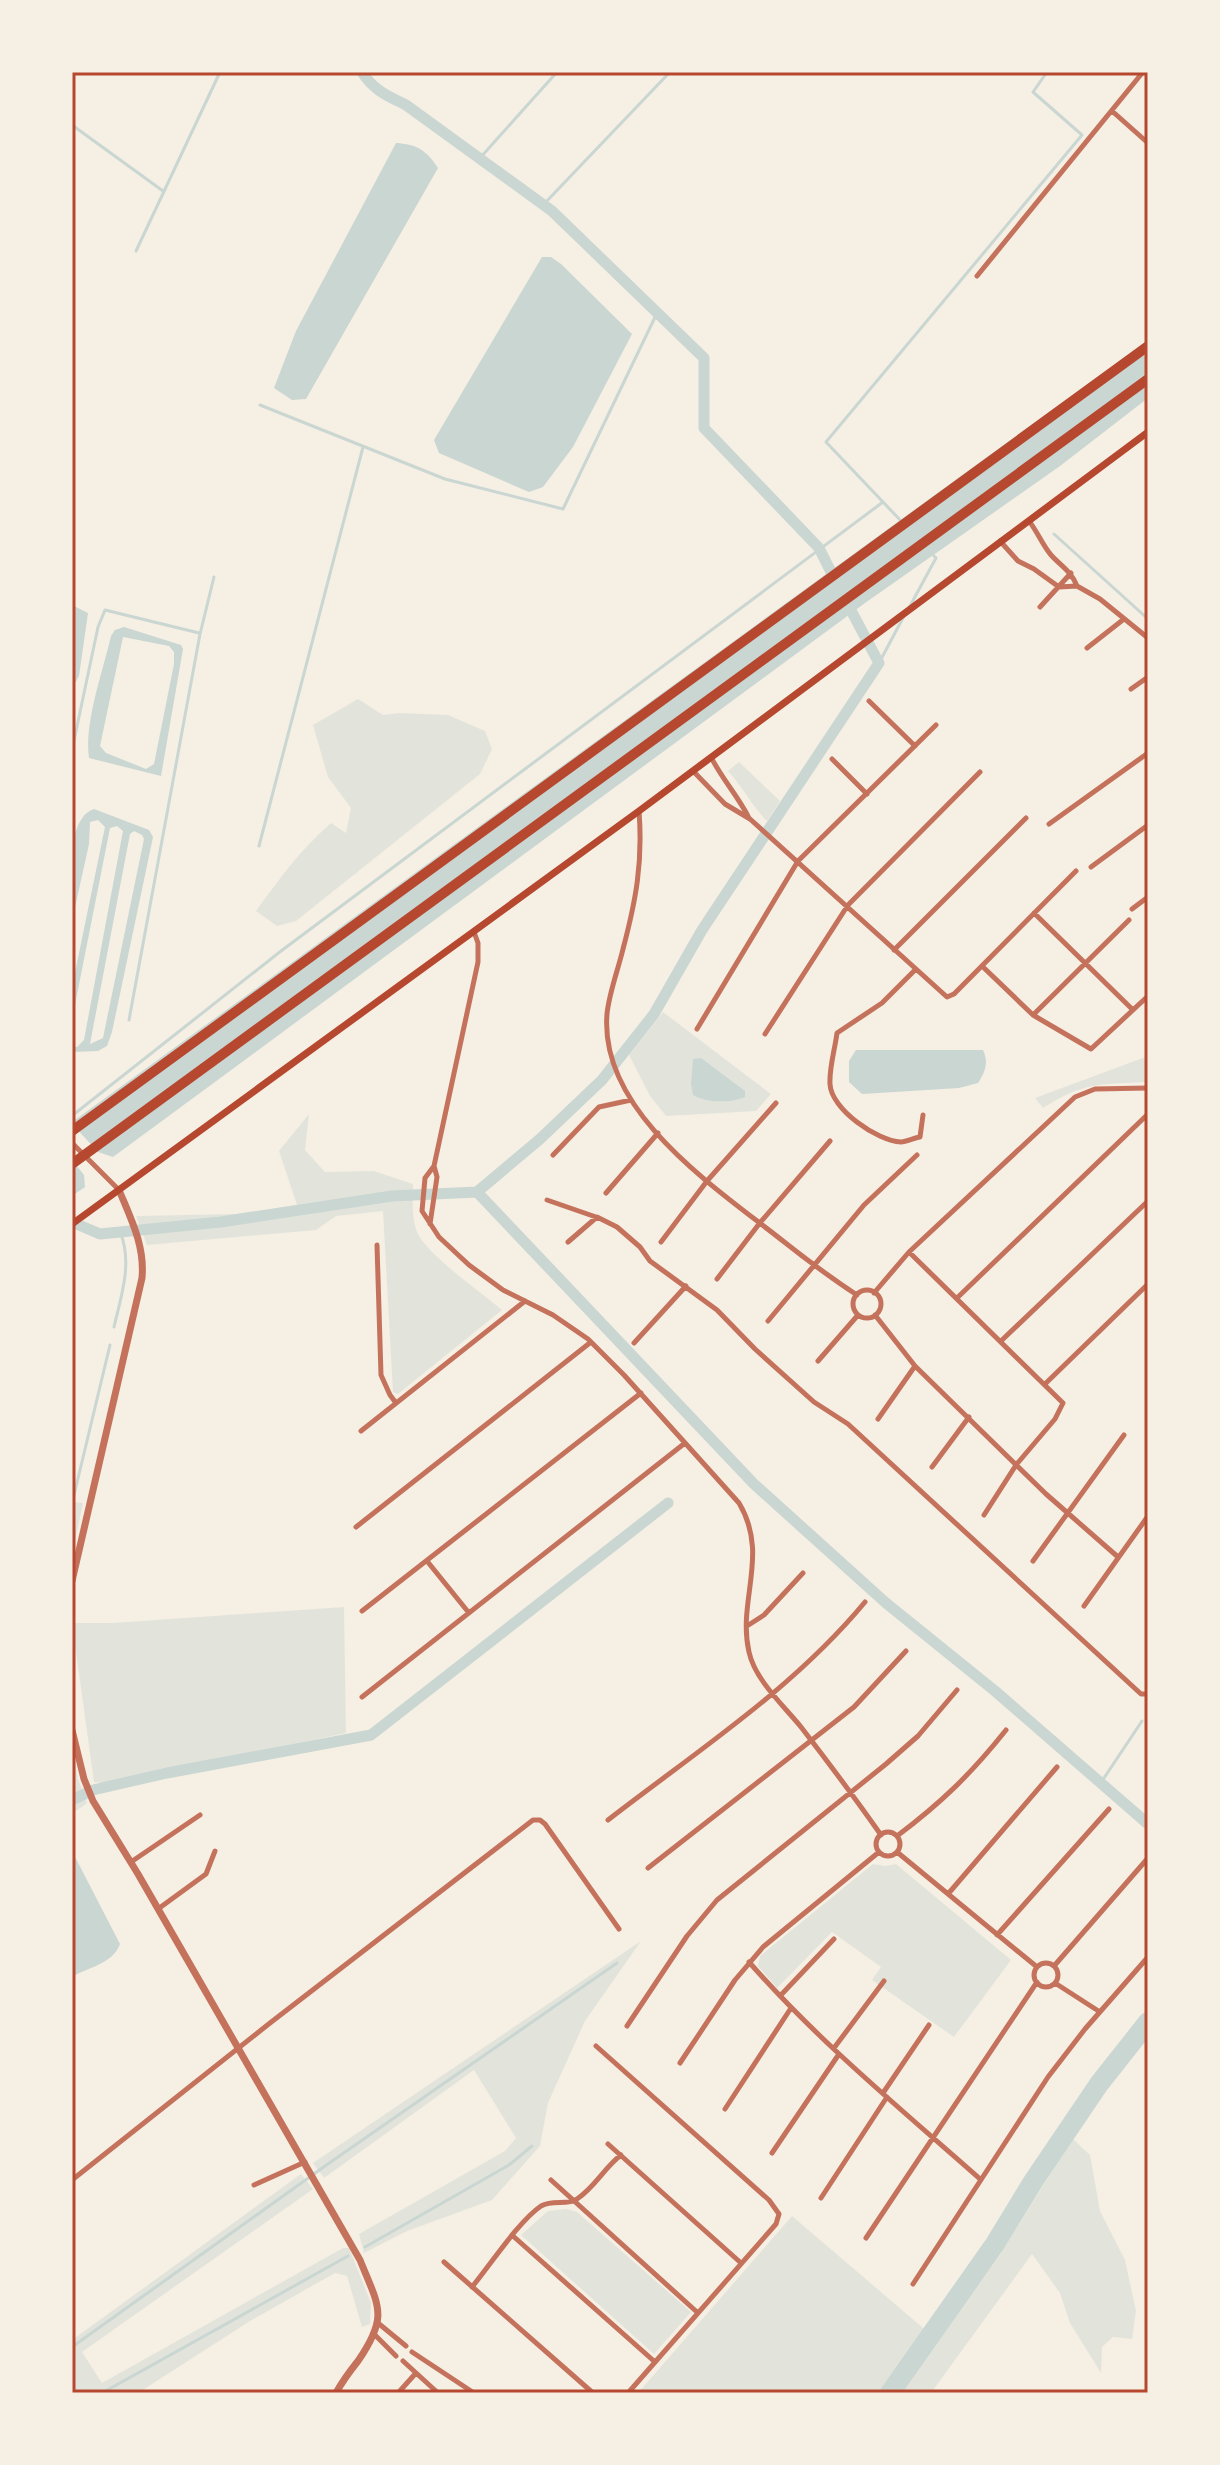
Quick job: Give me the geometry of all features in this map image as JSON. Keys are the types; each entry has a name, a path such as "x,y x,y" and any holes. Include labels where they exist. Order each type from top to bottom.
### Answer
{"highway":[{"path":"72,1131 1148,346"},
{"path":"72,1164 1148,379"}],"main road":[{"path":"72,1224 639,811 1148,432"}],"street":[{"path":"977,276 1143,72"},
{"path":"1112,111 1148,143"},
{"path":"1028,520 1049,553 1071,572 1077,586"},
{"path":"1000,541 1018,561 1059,587 1077,586 1100,599 1148,638"},
{"path":"1040,607 1071,572"},
{"path":"1087,648 1124,619"},
{"path":"1131,689 1148,677"},
{"path":"869,701 915,746"},
{"path":"697,1029 798,861 936,725"},
{"path":"1049,824 1148,753"},
{"path":"711,757 750,819"},
{"path":"832,759 867,794"},
{"path":"693,771 725,804 750,819 947,997 1076,871"},
{"path":"765,1034 848,905 980,772"},
{"path":"639,811 640,877 607,1012 606,1040 615,1068 631,1100 658,1133 707,1181 814,1267 857,1295"},
{"path":"894,950 1026,818"},
{"path":"1091,867 1148,825"},
{"path":"1132,909 1148,897"},
{"path":"1034,913 1133,1010"},
{"path":"1033,1015 1129,920"},
{"path":"474,931 478,943 478,962 434,1166 425,1178 422,1211 429,1225 469,1265 503,1290 553,1315 591,1342 739,1503 751,1528 754,1560 747,1626 749,1655 755,1668 852,1792 881,1835"},
{"path":"982,966 1033,1015 1091,1049 1148,996"},
{"path":"915,970 882,1003 837,1033 830,1085 835,1100 875,1135 901,1142 920,1137 923,1115"},
{"path":"874,1293 909,1252 1075,1097 1095,1089 1148,1088"},
{"path":"553,1155 599,1107 631,1100"},
{"path":"661,1242 707,1181 776,1103"},
{"path":"957,1298 1148,1114"},
{"path":"606,1193 658,1133"},
{"path":"717,1279 830,1141"},
{"path":"72,1143 119,1190 140,1244 143,1264 72,1581"},
{"path":"768,1321 864,1205 917,1155"},
{"path":"429,1225 434,1212 437,1177 434,1166"},
{"path":"547,1200 617,1227 640,1247 650,1261 717,1310 814,1402 848,1424 1141,1694 1148,1694"},
{"path":"1001,1341 1148,1201"},
{"path":"568,1242 597,1217"},
{"path":"377,1245 381,1375 396,1403"},
{"path":"909,1252 1061,1399 1063,1407 1016,1465 984,1515"},
{"path":"1045,1384 1148,1284"},
{"path":"634,1343 686,1286"},
{"path":"863,1291 874,1293 881,1305 875,1315 867,1318 858,1315 853,1305 857,1295 863,1291"},
{"path":"361,1431 525,1301"},
{"path":"818,1361 858,1315"},
{"path":"875,1315 915,1366 1016,1465 1118,1557"},
{"path":"356,1527 591,1342"},
{"path":"878,1419 915,1366"},
{"path":"362,1611 641,1393"},
{"path":"932,1467 969,1417"},
{"path":"1033,1561 1124,1435"},
{"path":"362,1697 686,1443"},
{"path":"1084,1606 1148,1516"},
{"path":"427,1561 469,1613"},
{"path":"747,1626 771,1609 803,1573"},
{"path":"608,1820 774,1693 823,1650 865,1602"},
{"path":"648,1868 854,1707 906,1651"},
{"path":"627,2026 687,1936 717,1900 918,1736 957,1690"},
{"path":"72,1730 93,1801 318,2183 360,2260 373,2293 378,2323 375,2335 336,2393"},
{"path":"897,1836 940,1804 1006,1730"},
{"path":"948,1894 1057,1767"},
{"path":"997,1935 1109,1809"},
{"path":"131,1862 200,1815"},
{"path":"72,2180 533,1820 545,1824 619,1929"},
{"path":"889,1833 897,1836 900,1843 897,1852 889,1856 879,1852 877,1841 881,1835 889,1833"},
{"path":"158,1909 206,1874 215,1851"},
{"path":"680,2063 749,1962 784,1927 879,1852"},
{"path":"897,1852 1037,1967"},
{"path":"1054,1966 1148,1858"},
{"path":"780,1996 834,1939"},
{"path":"913,2284 1048,2077 1148,1957"},
{"path":"749,1962 839,2054 980,2179"},
{"path":"1043,1963 1054,1966 1058,1972 1055,1983 1048,1987 1037,1982 1034,1975 1037,1967 1043,1963"},
{"path":"834,2048 884,1981"},
{"path":"866,2238 1037,1982"},
{"path":"1055,1983 1100,2012"},
{"path":"725,2109 791,2008"},
{"path":"821,2198 929,2025"},
{"path":"596,2046 777,2209 779,2218 628,2393"},
{"path":"772,2153 839,2054"},
{"path":"608,2144 741,2263"},
{"path":"472,2287 531,2215 546,2203 573,2202 595,2185 621,2155"},
{"path":"254,2185 305,2161"},
{"path":"551,2180 698,2313"},
{"path":"513,2236 655,2362"},
{"path":"444,2262 593,2393"},
{"path":"378,2323 406,2346"},
{"path":"375,2335 396,2356"},
{"path":"412,2352 474,2393"},
{"path":"409,2367 419,2357"},
{"path":"403,2361 438,2393"},
{"path":"398,2393 416,2373"}],"shaded area":[{"path":"396,143 421,150 438,168 306,399 292,400 274,388 296,331"},
{"path":"542,257 551,257 561,264 632,334 573,447 543,487 529,492 439,453 434,440"},
{"path":"1148,340 1148,398 1060,466 865,603 113,1157 98,1152 74,1126 75,1120"},
{"path":"72,605 88,613 79,676 72,689"},
{"path":"124,627 181,645 183,649 161,776 89,758 92,713 115,630","holes":["123,637 169,646 174,652 174,664 154,764 146,769 106,753 100,746"]},
{"path":"358,699 383,715 448,715 485,731 492,749 480,774 296,921 277,926 256,911 273,887 331,823 346,833 351,808 328,777 313,725"},
{"path":"739,762 780,801 767,821 728,771"},
{"path":"94,809 149,830 153,837 107,1046 98,1051 72,1052 72,1047 77,1047 84,1040 123,831 117,826 110,828 72,1020 72,987 105,827 98,820 90,822 89,844 72,921 71,859 77,827 84,816","holes":["134,831 144,839 103,1038 90,1044 130,834"]},
{"path":"663,1012 771,1094 756,1111 666,1116 650,1096 629,1055"},
{"path":"856,1050 983,1050 986,1063 978,1083 959,1088 862,1094 849,1082 849,1061"},
{"path":"1148,1056 1148,1082 1093,1086 1070,1093 1043,1108 1035,1098"},
{"path":"701,1058 745,1091 745,1097 719,1101 693,1095 693,1059"},
{"path":"309,1114 305,1150 325,1172 374,1171 413,1184 414,1222 424,1243 502,1310 398,1394 393,1392 383,1211 336,1216 316,1230 147,1245 136,1216 237,1214 297,1205 279,1151"},
{"path":"72,1160 84,1175 85,1187 72,1196"},
{"path":"75,1502 83,1503 72,1555 72,1518"},
{"path":"344,1607 346,1733 107,1783 94,1782 72,1623 113,1623"},
{"path":"72,1743 78,1779 87,1803 72,1814"},
{"path":"72,1851 120,1944 106,1961 72,1977"},
{"path":"873,1864 896,1864 1011,1960 954,2037 872,1980 881,1967 832,1932 777,1988 758,1966 760,1956"},
{"path":"641,1941 585,2021 548,2103 540,2146 492,2200 407,2231 364,2253 359,2234 505,2151 516,2138 474,2070 324,2178 313,2163"},
{"path":"1072,2138 1090,2155 1100,2211 1125,2260 1136,2311 1132,2339 1113,2337 1102,2347 1101,2373 1070,2323 1060,2293 1032,2254 931,2393 899,2393 1000,2255"},
{"path":"301,2174 313,2189 82,2352 102,2383 343,2248 349,2248 371,2303 370,2324 362,2327 347,2276 335,2273 250,2321 138,2393 72,2393 72,2340"},
{"path":"566,2209 577,2212 691,2312 654,2354 521,2235 548,2211"},
{"path":"792,2216 923,2328 930,2327 881,2393 638,2393"}],"waterway":[{"path":"136,251 220,72"},
{"path":"362,72 376,88 406,105 552,211 704,358 704,428 819,548 836,582"},
{"path":"480,158 557,72"},
{"path":"543,205 670,72"},
{"path":"902,522 826,442 1082,135 1033,92 1047,72"},
{"path":"72,125 163,191"},
{"path":"260,405 445,479 563,509 657,313"},
{"path":"259,846 363,447"},
{"path":"73,1115 281,951 883,502"},
{"path":"1054,534 1148,619"},
{"path":"910,606 936,558 932,554"},
{"path":"129,1020 200,634 214,577"},
{"path":"477,1192 540,1139 602,1080 654,1014 702,930 879,663 846,601"},
{"path":"72,750 98,627 105,610 199,633"},
{"path":"879,663 904,616"},
{"path":"72,1222 100,1234 221,1222 392,1196 477,1192 754,1484 886,1603 995,1691 1148,1824"},
{"path":"114,1327 126,1267 120,1232"},
{"path":"74,1495 110,1345"},
{"path":"72,1800 93,1790 167,1773 371,1735 668,1503"},
{"path":"1100,1784 1142,1721"},
{"path":"72,2347 617,1963"},
{"path":"890,2393 995,2244 1099,2084 1148,2022"},
{"path":"365,2247 509,2165 532,2146"},
{"path":"102,2393 348,2256"}]}
